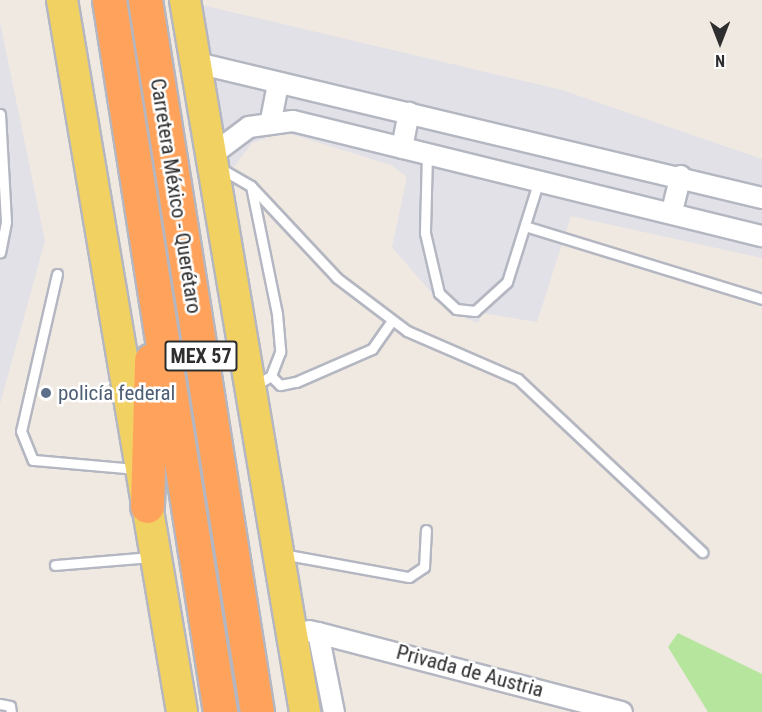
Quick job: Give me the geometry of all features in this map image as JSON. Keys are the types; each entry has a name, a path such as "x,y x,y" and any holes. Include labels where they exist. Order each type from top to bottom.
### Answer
{"highway":[{"name":"Carretera México - Querétaro","path":"109,0 220,712"},
{"name":"Carretera México - Querétaro","path":"145,0 257,712"},
{"path":"147,506 155,293"}],"main road":[{"path":"62,0 182,712"},
{"path":"185,0 214,160 262,382 280,553 305,630 305,712"}],"street":[{"path":"197,63 471,129 681,176 762,198"},
{"path":"271,120 278,83"},
{"path":"402,148 409,113"},
{"path":"214,160 249,127 271,120 672,211 762,236"},
{"path":"464,162 471,129"},
{"path":"672,211 681,176"},
{"path":"305,630 334,712"},
{"name":"Privada de Austria","path":"305,630 622,712"}],"lane":[{"path":"0,114 6,222 0,252"},
{"path":"427,154 425,233 439,293 456,309 476,311 507,282 539,180"},
{"path":"214,160 251,186 337,278 392,320 518,379 702,552"},
{"path":"251,186 277,314 280,352 262,382 280,385 296,382 372,349 392,320"},
{"path":"525,226 762,299"},
{"path":"57,274 21,431 33,460 141,470"},
{"path":"280,553 409,577 424,567 426,530"},
{"path":"55,565 155,556"},
{"path":"0,704 10,706 11,712"}],"shaded area":[{"path":"202,5 562,90 762,159 762,258 571,216 537,322 482,313 478,323 448,312 392,247 407,177 391,165 284,132 252,143 225,179"},
{"path":"0,22 45,241 0,404"}],"green space":[{"path":"678,633 762,674 762,712 708,712 668,647"}],"place":[{"name":"policía federal","path":"46,393"}]}
